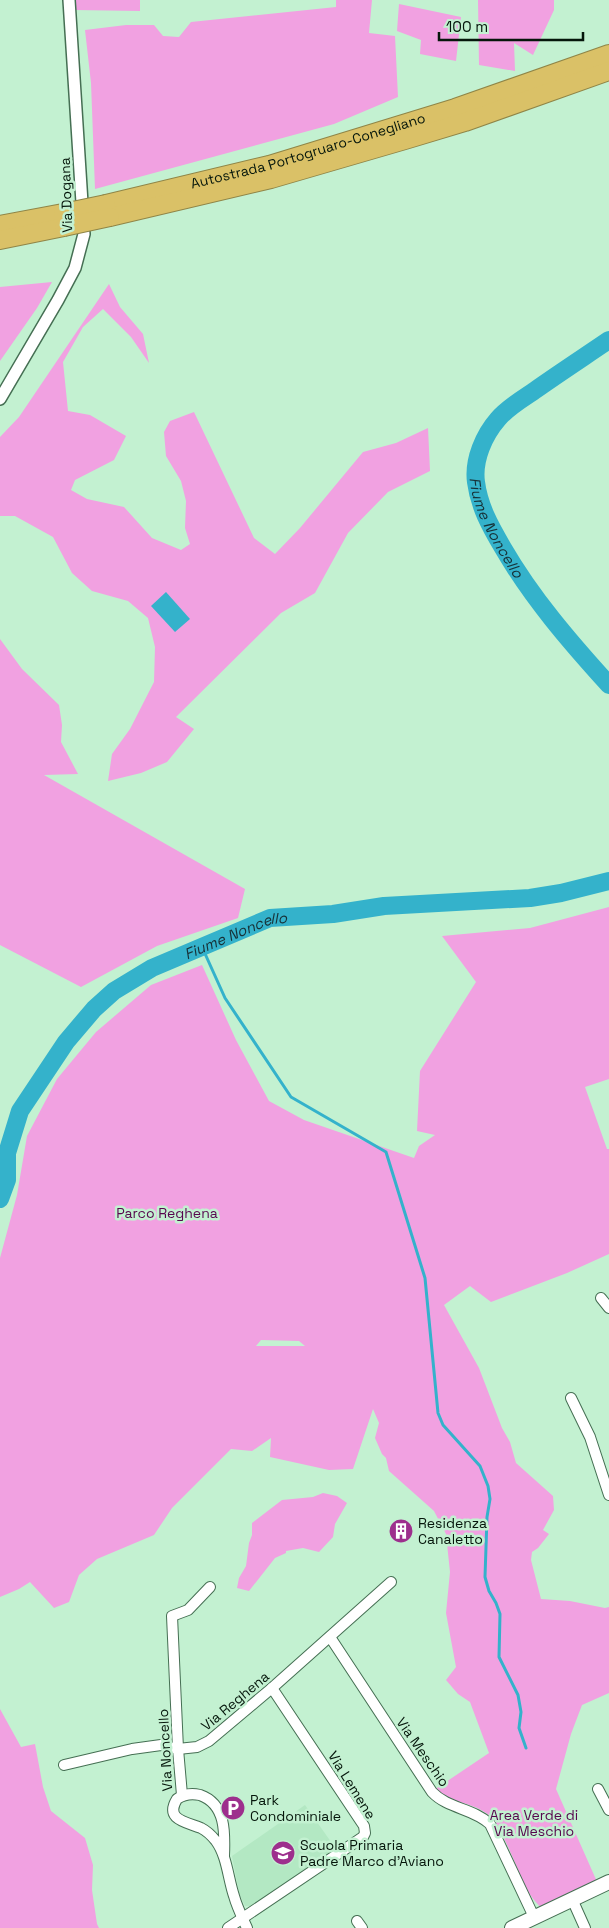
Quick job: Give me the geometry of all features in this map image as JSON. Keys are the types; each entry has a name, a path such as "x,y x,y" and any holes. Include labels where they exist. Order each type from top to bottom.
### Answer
{"highway":[{"name":"Autostrada Portogruaro-Conegliano","path":"460,115 609,54"},
{"name":"Autostrada Portogruaro-Conegliano","path":"0,240 64,220 108,211 269,165 460,115 609,71"},
{"name":"Autostrada Portogruaro-Conegliano","path":"0,225 64,220"}],"main road":[{"path":"512,1928 609,1882"}],"street":[{"name":"Via Dogana","path":"0,399 75,268 84,234 69,0"},
{"path":"601,1298 609,1308"},
{"path":"571,1398 590,1437 609,1495"},
{"name":"Via Reghena","path":"64,1765 141,1747 161,1745 178,1749 196,1747 209,1741 272,1688 391,1582"},
{"name":"Via Noncello","path":"210,1587 188,1610 172,1616 182,1795 175,1803 175,1815 180,1820 202,1829 216,1840 224,1856 234,1896 247,1928"},
{"name":"Via Meschio","path":"330,1637 432,1792 442,1801 479,1815 490,1824 534,1917"},
{"name":"Via Lemene","path":"228,1928 363,1837 365,1833 364,1826 272,1688"},
{"path":"598,1789 609,1810"},
{"path":"182,1795 197,1794 206,1798 221,1814 224,1830 224,1856"},
{"path":"572,1899 585,1928"}],"shaded area":[{"name":"Scuola Primaria Padre Marco d'Aviano","path":"305,1805 336,1849 251,1906 245,1906 239,1893 232,1856"}],"green space":[{"path":"75,0 140,0 140,11 75,10"},
{"path":"336,0 372,0 369,33 395,36 398,97 334,124 95,189 91,83 85,30 126,25 154,25 163,36 179,37 191,22 336,7"},
{"path":"478,0 554,0 554,10 533,55 514,43 515,71 479,65"},
{"path":"399,4 461,17 456,61 420,54 421,40 397,31"},
{"path":"52,282 37,308 0,361 0,287"},
{"path":"109,284 120,307 143,334 149,363 131,337 103,309 83,327 63,362 68,411 90,415 126,436 114,460 75,480 71,490 87,499 124,507 152,538 181,550 190,544 185,528 186,501 181,481 166,456 164,432 170,421 194,412 254,538 275,554 300,528 363,452 396,443 428,428 430,471 388,492 348,533 315,593 281,613 176,717 194,729 167,762 141,773 108,781 112,754 130,729 154,682 155,647 148,618 128,601 92,591 72,573 53,537 15,516 0,516 0,437 19,417"},
{"path":"0,639 22,669 59,705 62,725 61,742 78,774 44,775 245,889 238,918 157,946 81,987 0,945"},
{"path":"609,907 609,1079 585,1087 607,1149 609,1149 609,1254 567,1273 491,1302 470,1286 444,1305 479,1368 502,1428 510,1442 516,1463 553,1496 554,1510 543,1530 549,1534 538,1548 532,1552 531,1560 541,1599 609,1607 609,1693 582,1705 571,1734 556,1789 598,1884 542,1909 528,1891 499,1829 490,1816 484,1811 447,1798 434,1790 489,1753 470,1702 458,1694 446,1680 456,1667 446,1613 450,1572 446,1534 434,1511 389,1471 386,1458 382,1454 375,1438 379,1423 373,1409 353,1469 329,1470 270,1457 271,1438 252,1451 231,1449 172,1508 154,1535 97,1559 79,1575 69,1602 54,1608 30,1582 0,1597 0,1258 17,1195 27,1136 57,1079 96,1032 151,985 202,965 236,1040 269,1101 304,1120 414,1158 419,1146 435,1135 417,1131 420,1071 476,982 442,936 530,928","holes":["261,1340 299,1341 305,1346 256,1346"]},
{"path":"323,1493 337,1496 347,1503 335,1524 333,1537 319,1552 303,1548 286,1551 286,1553 275,1558 249,1591 237,1588 239,1578 246,1566 252,1535 252,1523 282,1500 313,1497"},
{"path":"0,1709 21,1747 35,1744 43,1787 51,1811 85,1838 93,1865 92,1890 99,1928 0,1928"}],"water":[{"path":"166,592 190,619 175,632 151,606"}],"waterway":[{"name":"Fiume Noncello","path":"609,340 510,407 488,432 476,465 477,491 486,516 498,540 526,584 552,619 609,685"},
{"name":"Fiume Noncello","path":"0,1199 7,1180 7,1153 20,1111 66,1042 94,1009 114,991 152,968 270,918 333,914 384,906 530,898 561,893 609,881"},
{"path":"202,947 225,998 291,1097 386,1152 425,1278 438,1413 443,1425 480,1466 488,1486 490,1499 487,1517 485,1577 489,1591 500,1614 499,1657 518,1695 521,1712 519,1728 526,1748"}],"place":[{"name":"Residenza Canaletto","path":"401,1531"},
{"name":"Park Condominiale","path":"233,1808"},
{"name":"Scuola Primaria Padre Marco d'Aviano","path":"283,1853"}],"park label":[{"name":"Parco Reghena","path":"167,1213"},
{"name":"Area Verde di Via Meschio","path":"534,1824"}]}
